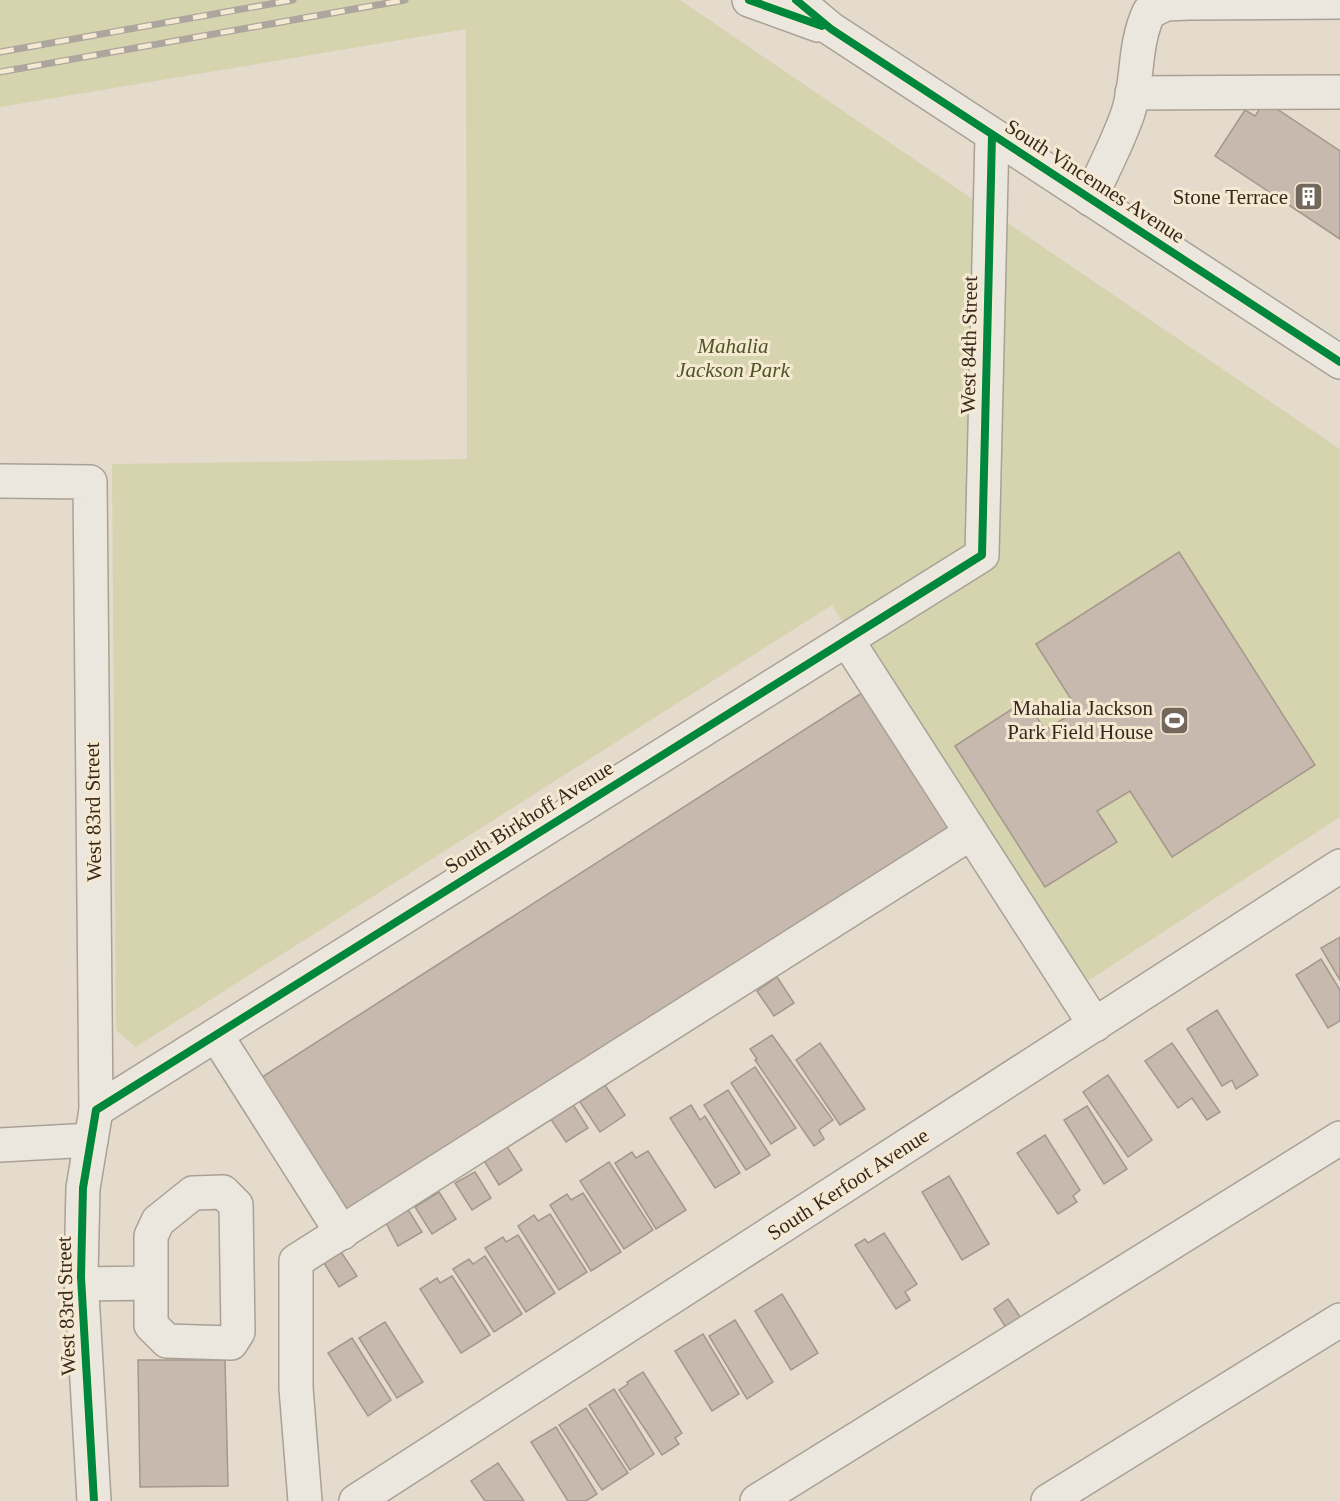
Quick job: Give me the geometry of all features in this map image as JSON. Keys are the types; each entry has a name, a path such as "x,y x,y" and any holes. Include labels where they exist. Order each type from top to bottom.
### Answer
{"street":[{"name":"South Vincennes Avenue","path":"749,0 831,29"},
{"name":"South Vincennes Avenue","path":"796,0 831,29 1340,362"},
{"path":"1090,199 1129,112 1137,49 1142,26 1149,12 1166,4 1340,2"},
{"path":"1132,93 1340,92"},
{"name":"West 84th Street","path":"982,555 992,136"},
{"name":"West 83rd Street","path":"0,481 90,482 93,1125 83,1188 81,1284 94,1501"},
{"name":"South Birkhoff Avenue","path":"93,1125 216,1035 982,555"},
{"path":"847,640 1095,1025"},
{"path":"305,1501 296,1388 296,1261 971,833"},
{"name":"South Kerfoot Avenue","path":"356,1501 1340,866"},
{"path":"216,1035 342,1233"},
{"path":"0,1145 93,1125"},
{"path":"757,1501 1340,1138"},
{"path":"223,1192 236,1205 238,1332 231,1343 167,1341 151,1325 151,1283 151,1236 158,1221 193,1193 223,1192"},
{"path":"81,1284 151,1283"},
{"path":"1048,1501 1340,1320"}],"green space":[{"name":"Mahalia Jackson Park","path":"0,0 680,0 1340,449 1340,817 1077,988 832,605 136,1047 116,1030 112,464 467,459 466,29 0,107"}],"building":[{"name":"Stone Terrace","path":"1265,101 1340,151 1340,239 1215,156 1245,110 1255,116"},
{"name":"Mahalia Jackson Park Field House","path":"1179,552 1315,765 1172,857 1130,791 1097,811 1117,842 1045,887 955,746 1026,700 1045,730 1078,710 1036,644"},
{"path":"868,689 958,827 347,1217 259,1079"},
{"path":"1340,937 1340,980 1321,948"},
{"path":"1321,959 1340,990 1340,1021 1328,1028 1296,975"},
{"path":"777,977 794,1003 774,1016 757,991"},
{"path":"1217,1010 1258,1075 1236,1089 1232,1080 1222,1086 1187,1029"},
{"path":"772,1035 833,1120 819,1130 824,1139 814,1146 755,1060 757,1059 750,1049"},
{"path":"820,1043 865,1109 840,1125 796,1060"},
{"path":"1172,1043 1220,1112 1207,1120 1192,1098 1178,1108 1145,1061"},
{"path":"755,1067 796,1128 771,1144 731,1083"},
{"path":"1108,1075 1152,1140 1128,1157 1083,1092"},
{"path":"605,1085 625,1115 600,1132 580,1102"},
{"path":"728,1090 770,1155 746,1170 704,1105"},
{"path":"572,1103 588,1128 566,1142 550,1118"},
{"path":"691,1105 700,1120 705,1116 740,1173 715,1188 670,1118"},
{"path":"1087,1106 1127,1169 1104,1184 1064,1120"},
{"path":"1045,1135 1080,1190 1073,1196 1077,1202 1058,1214 1017,1153"},
{"path":"506,1145 522,1170 499,1185 483,1159"},
{"path":"648,1151 686,1210 656,1229 615,1163 632,1152 636,1158"},
{"path":"609,1162 653,1230 624,1249 580,1181"},
{"path":"475,1172 491,1198 472,1210 455,1183"},
{"path":"949,1176 989,1244 962,1260 922,1192"},
{"path":"439,1192 456,1219 432,1234 415,1207"},
{"path":"583,1193 621,1252 591,1271 550,1205 567,1194 571,1200"},
{"path":"407,1208 422,1232 398,1246 385,1221"},
{"path":"550,1214 587,1272 559,1290 518,1226 534,1215 538,1221"},
{"path":"884,1233 917,1284 905,1292 910,1300 896,1309 855,1245 865,1239 868,1243"},
{"path":"518,1235 555,1293 526,1312 485,1248 503,1237 506,1242"},
{"path":"341,1252 357,1276 339,1287 324,1263"},
{"path":"485,1256 522,1314 494,1332 453,1269 469,1259 473,1264"},
{"path":"452,1276 490,1335 461,1353 420,1289 437,1278 440,1283"},
{"path":"782,1294 818,1353 791,1370 755,1311"},
{"path":"1008,1299 1025,1324 1010,1334 994,1309"},
{"path":"735,1320 773,1382 747,1399 709,1336"},
{"path":"385,1322 423,1382 397,1398 359,1338"},
{"path":"703,1334 739,1394 712,1411 675,1351"},
{"path":"352,1338 391,1400 368,1416 328,1353"},
{"path":"138,1360 225,1360 228,1486 140,1487"},
{"path":"643,1372 682,1433 675,1438 679,1444 662,1455 619,1390"},
{"path":"614,1389 654,1454 630,1470 589,1405"},
{"path":"586,1408 628,1473 602,1490 559,1425"},
{"path":"556,1427 597,1494 586,1501 568,1501 531,1442"},
{"path":"498,1463 524,1501 485,1501 471,1481"}],"railway":[{"path":"0,52 293,0"},
{"path":"0,72 405,0"}],"cycle path":[{"path":"749,0 822,26"},
{"path":"796,0 831,29 1340,362"},
{"path":"94,1501 81,1277 83,1188 96,1110 982,555 992,136"}],"place":[{"name":"Stone Terrace","path":"1309,197"},
{"name":"Mahalia Jackson Park Field House","path":"1174,720"}]}
